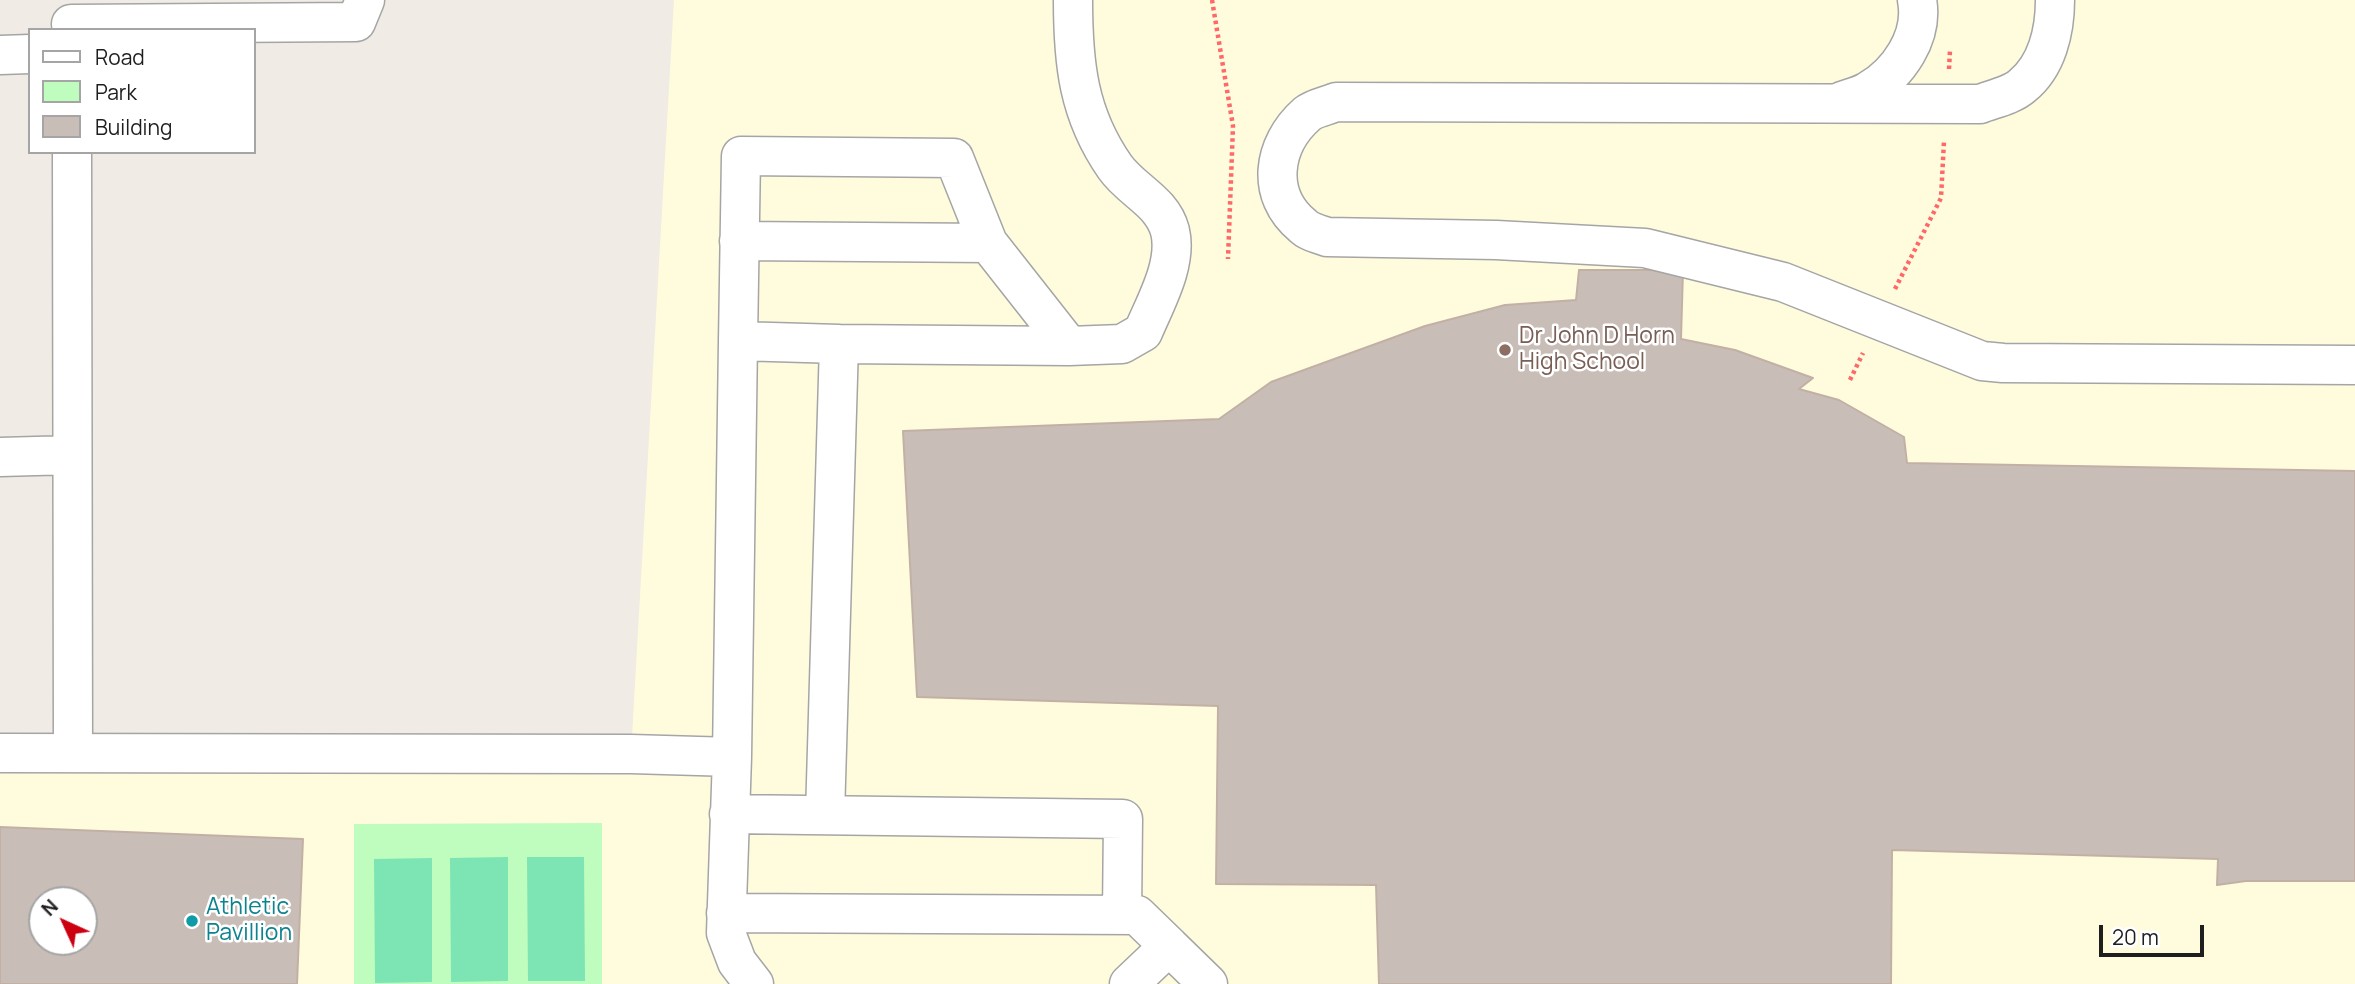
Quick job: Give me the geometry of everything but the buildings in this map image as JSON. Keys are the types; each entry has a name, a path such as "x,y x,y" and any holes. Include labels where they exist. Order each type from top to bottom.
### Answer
{"lane":[{"path":"71,18 356,22 365,0"},
{"path":"738,341 1069,346 1122,344 1143,332 1171,261 1171,233 1163,212 1116,169 1086,114 1073,51 1073,0"},
{"path":"1831,105 1866,92 1887,78 1903,59 1914,35 1919,9 1917,0"},
{"path":"2055,0 2055,15 2046,56 2021,87 1980,104 1336,102 1308,112 1283,141 1276,177 1285,209 1305,228 1327,237 1496,240 1645,248 1783,282 1983,360 2003,363 2355,365"},
{"path":"0,55 28,54"},
{"path":"72,154 73,753"},
{"path":"754,984 737,962 726,933 732,757 741,156 954,158 988,243 1069,346"},
{"path":"739,241 988,243"},
{"path":"825,815 839,344"},
{"path":"0,457 72,456"},
{"path":"0,753 603,754 732,757"},
{"path":"729,814 1123,819 1122,915"},
{"path":"726,913 1137,915 1208,984"},
{"path":"1129,984 1169,946"}],"path":[{"path":"1212,0 1233,126 1228,259"},
{"path":"1850,380 1941,198 1951,39"}],"shaded area":[{"name":"Dr John D Horn High School","path":"674,0 2355,0 2355,984 0,984 0,772 631,754"}],"green space":[{"path":"602,823 602,984 354,984 354,824"},
{"path":"508,857 508,981 451,982 450,858"},
{"path":"527,857 584,857 585,981 528,981"},
{"path":"432,858 432,982 375,983 374,859"}],"place":[{"name":"Dr John D Horn High School","path":"1505,350"},
{"name":"Athletic Pavillion","path":"192,921"}]}
